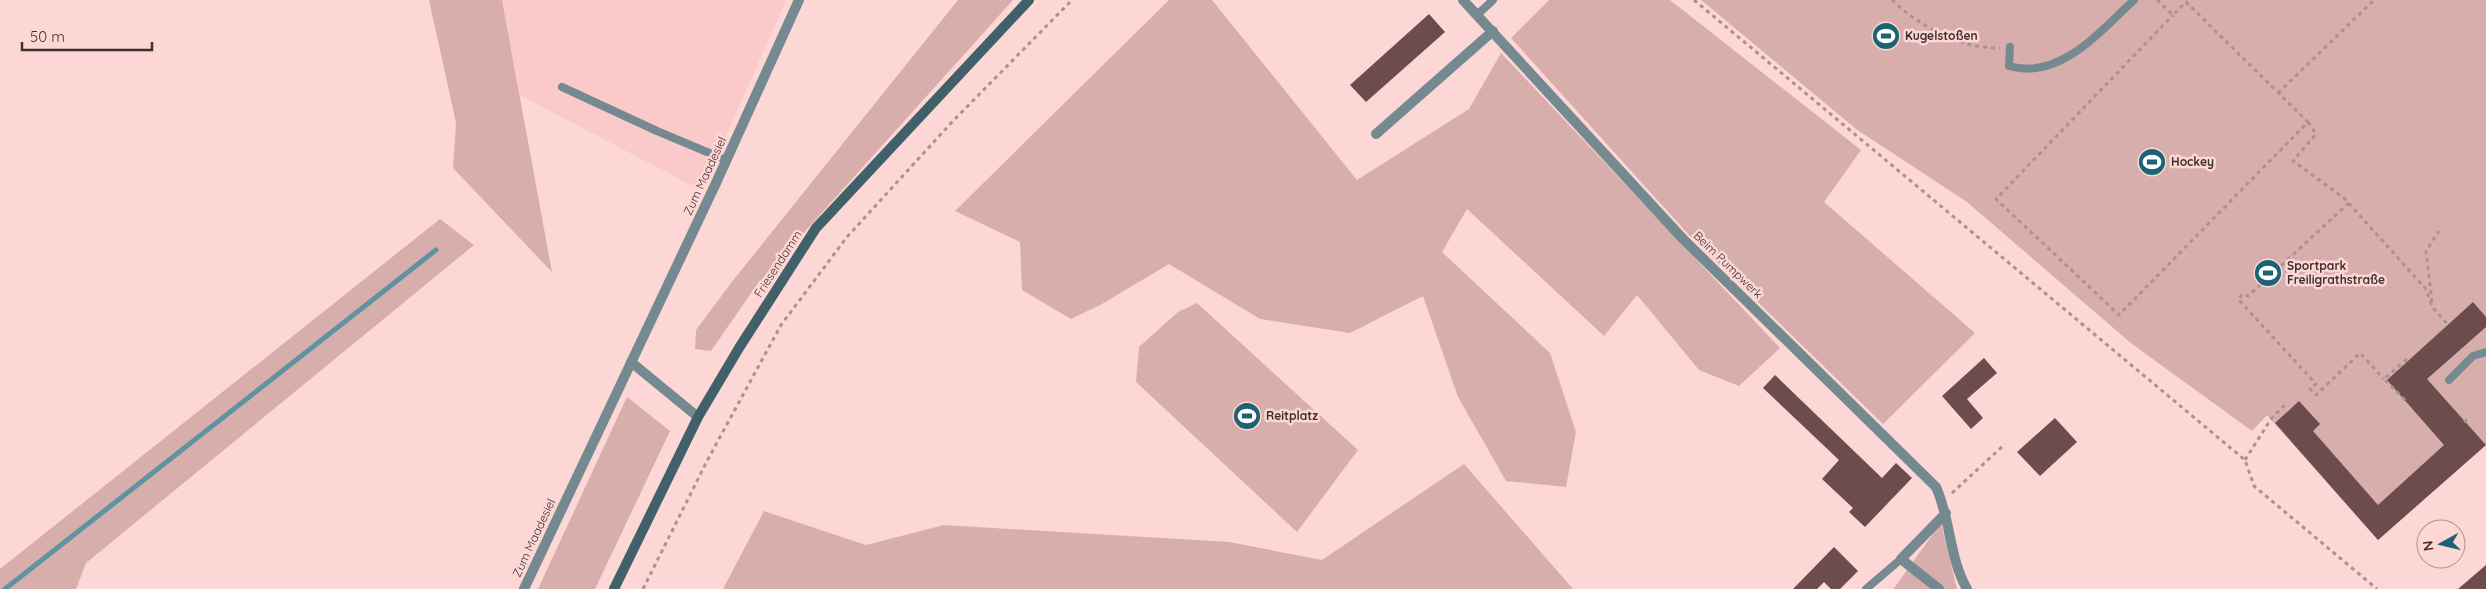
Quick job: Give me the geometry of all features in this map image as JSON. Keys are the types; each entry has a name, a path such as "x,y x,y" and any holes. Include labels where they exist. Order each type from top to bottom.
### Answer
{"main road":[{"name":"Friesendamm","path":"614,589 698,417 739,348 816,228 1029,0"}],"street":[{"name":"Zum Maadesiel","path":"524,589 726,160 799,0"},
{"name":"Beim Pumpwerk","path":"1463,0 1683,239 1936,487 1943,501 1960,576 1967,589"},
{"path":"1376,134 1493,32"},
{"path":"631,362 698,417"},
{"path":"1938,589 1901,560 1946,513"}],"lane":[{"path":"1477,15 1493,0"},
{"path":"2010,47 2009,66 2020,69 2054,64 2087,43 2134,0"},
{"path":"562,87 657,131 726,160"},
{"path":"2449,380 2472,356 2486,352"},
{"path":"1866,589 1901,560"}],"path":[{"path":"642,589 707,461 781,325 847,237 952,122 1072,0"},
{"path":"1694,0 2245,460 2254,486 2377,589"},
{"path":"1892,0 1919,22 1941,34 1992,48 2010,47"},
{"path":"2157,0 2173,16"},
{"path":"2278,94 2374,0"},
{"path":"2308,122 2119,316 1996,199 2186,2 2308,122 2316,134 2293,161 2349,203 2425,288 2432,308 2448,325"},
{"path":"2349,203 2248,296 2243,294 2238,299 2316,384 2310,389 2316,394 2360,354 2405,400"},
{"path":"2432,308 2426,251 2439,231"},
{"path":"2384,379 2407,359 2409,360"},
{"path":"2245,460 2271,419 2285,405"},
{"path":"2464,422 2468,419"},
{"path":"1943,501 2005,444"}],"shaded area":[{"path":"429,0 502,0 552,272 453,168 456,123"},
{"path":"502,0 786,0 702,191 520,95"},
{"path":"958,0 1013,0 756,286 711,351 695,349 696,330 731,283"},
{"path":"1169,0 1212,0 1357,180 1469,109 1501,53 1780,348 1739,386 1699,370 1637,295 1604,336 1467,209 1442,252 1550,353 1576,432 1566,487 1506,481 1458,397 1423,296 1350,333 1260,319 1169,264 1102,304 1071,319 1022,290 1020,242 955,211"},
{"path":"1549,0 1670,0 1861,150 1824,202 1975,333 1883,424 1689,235 1511,38"},
{"name":"Sportpark Freiligrathstraße","path":"1701,0 2486,0 2486,445 2378,540 2267,415 2252,431 2132,344 1967,202 1856,129"},
{"path":"440,219 474,245 86,563 76,589 0,589 0,569"},
{"name":"Reitplatz","path":"1197,303 1358,450 1297,532 1136,382 1139,347 1178,312"},
{"path":"627,397 670,431 595,589 538,589"},
{"path":"1464,464 1573,589 723,589 764,511 866,545 944,525 1229,542 1322,560"},
{"path":"1941,523 1957,589 1894,589 1894,588"}],"building":[{"path":"1429,14 1445,32 1366,102 1350,85"},
{"path":"2473,302 2486,317 2486,327 2427,379 2486,445 2378,540 2275,423 2299,401 2320,424 2313,431 2378,505 2444,445 2387,380"},
{"path":"1984,358 1997,373 1967,399 1983,418 1971,429 1942,396"},
{"path":"1775,375 1882,478 1896,463 1912,478 1865,527 1849,512 1853,508 1822,479 1839,460 1763,388"},
{"path":"2055,418 2077,442 2040,476 2017,452"},
{"path":"1834,547 1858,571 1840,589 1831,589 1824,582 1817,589 1793,589"},
{"path":"2486,565 2486,589 2458,589"}],"waterway":[{"path":"5,589 436,250"}],"place":[{"name":"Kugelstoßen","path":"1886,36"},
{"name":"Hockey","path":"2152,162"},
{"name":"Sportpark Freiligrathstraße","path":"2268,273"},
{"name":"Reitplatz","path":"1247,416"}]}
